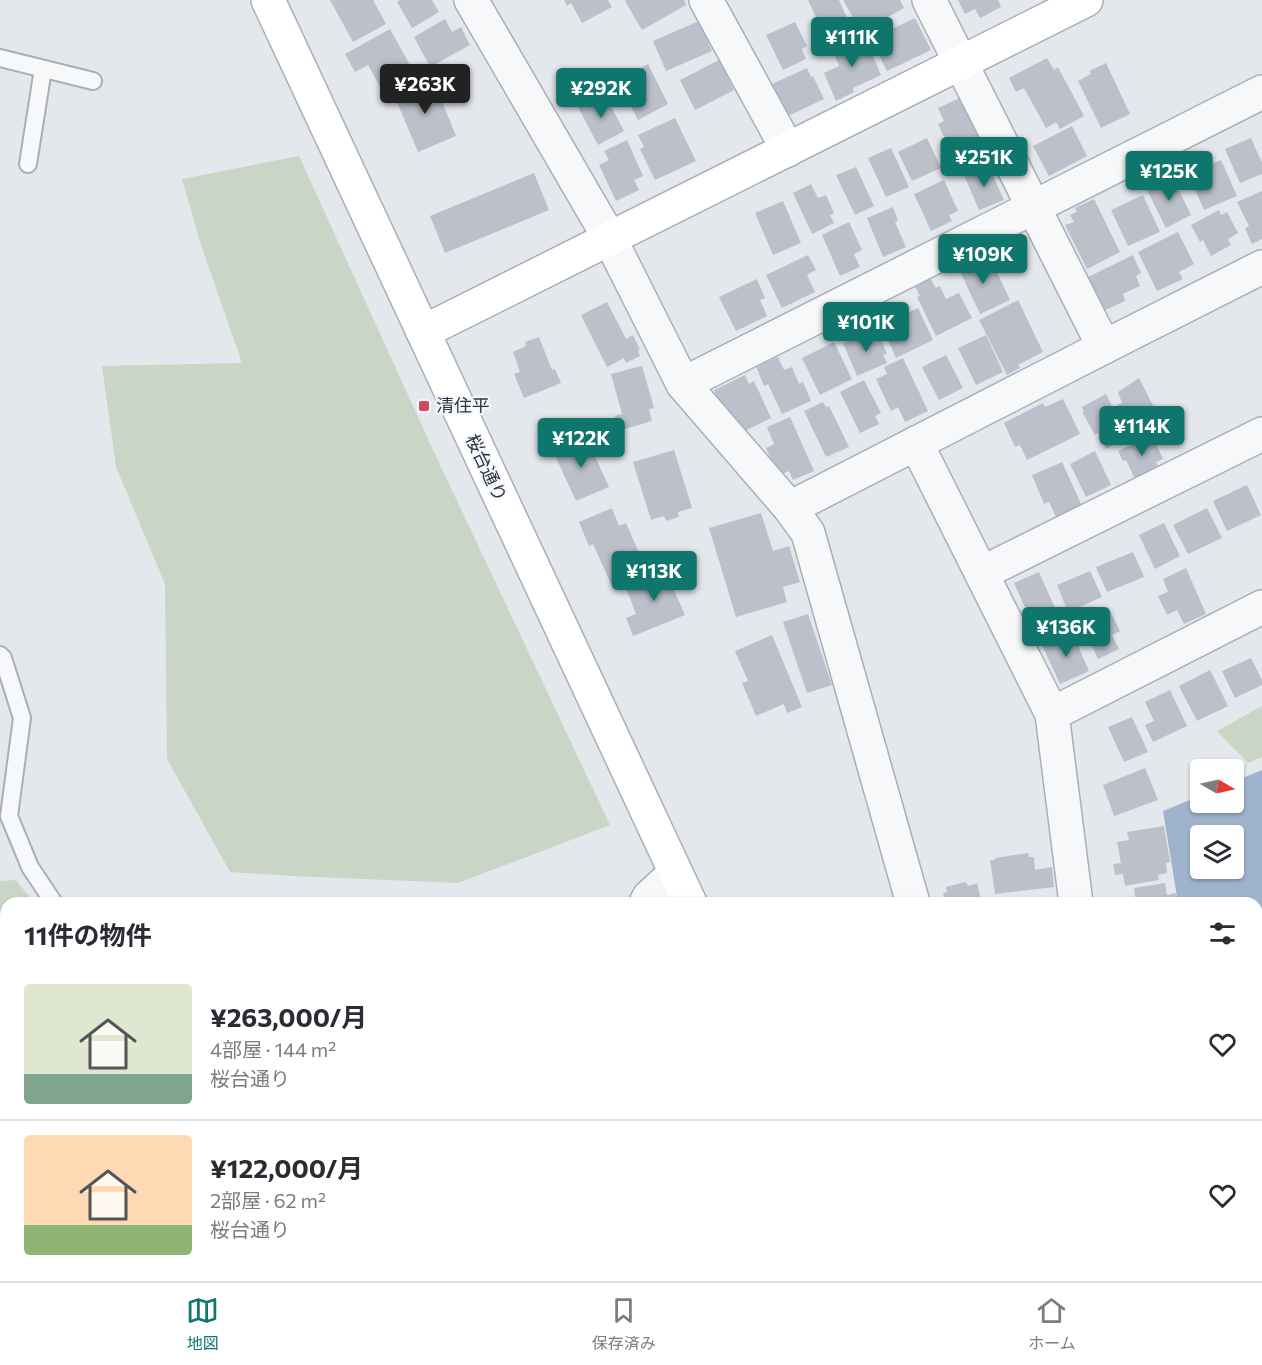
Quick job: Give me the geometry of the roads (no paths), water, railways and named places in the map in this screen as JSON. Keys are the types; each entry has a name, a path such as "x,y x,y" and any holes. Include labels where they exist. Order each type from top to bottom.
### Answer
{"street":[{"name":"桜台通り","path":"268,0 687,897"},
{"path":"471,0 610,239 683,384 790,508 808,533 911,897"},
{"path":"706,0 788,150"},
{"path":"929,0 1104,347"},
{"path":"423,332 1086,0"},
{"path":"683,384 1262,92"},
{"path":"790,508 1262,267"},
{"path":"982,573 1262,434"},
{"path":"916,443 1052,714 1075,897"},
{"path":"1052,714 1262,607"},
{"path":"649,897 675,873"}],"lane":[{"path":"0,58 93,81"},
{"path":"28,164 44,69"},
{"path":"0,655 3,658 22,718 9,816 30,867 50,897"}],"water":[{"path":"1262,770 1262,897 1177,897 1163,811 1190,800 1190,813 1244,813 1244,777"}],"place":[{"name":"清住平","path":"424,406"}]}
